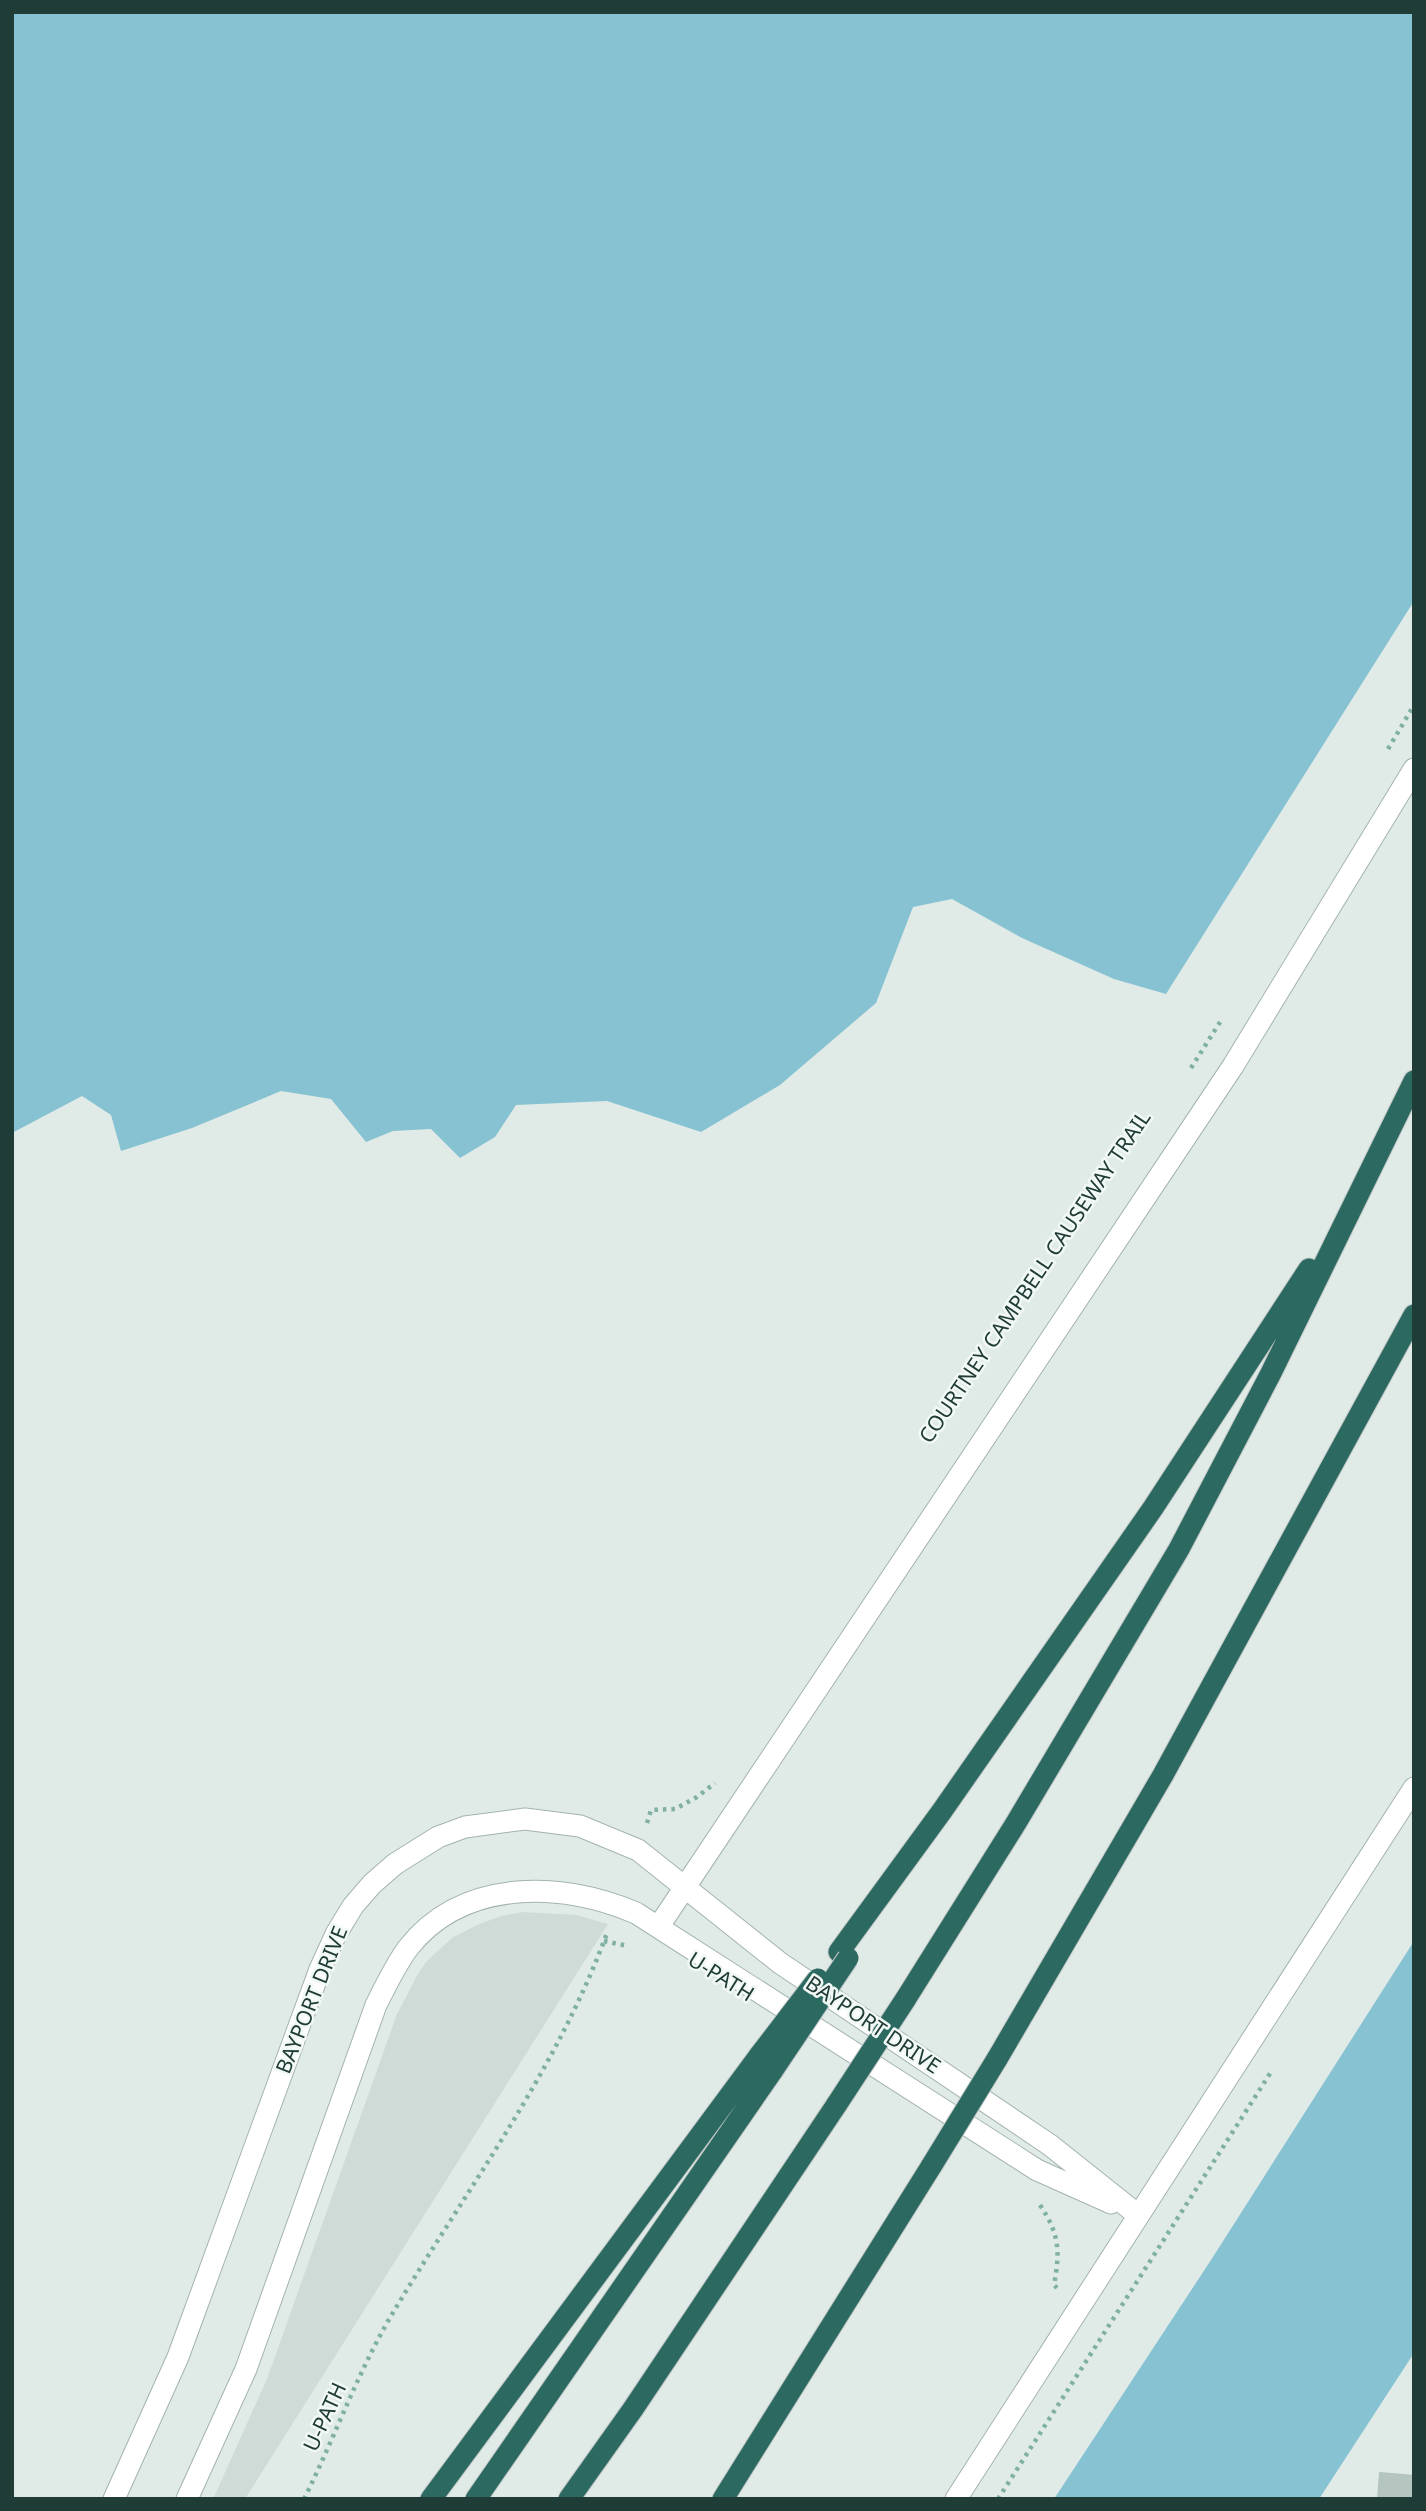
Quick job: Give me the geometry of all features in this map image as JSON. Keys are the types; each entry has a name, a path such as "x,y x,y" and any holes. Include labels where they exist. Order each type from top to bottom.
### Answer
{"highway":[{"path":"569,2499 633,2409 837,2104 1016,1823 1179,1549 1271,1373 1414,1081"},
{"path":"476,2499 766,2063 1160,1497 1310,1268 1382,1143"},
{"path":"723,2499 997,2059 1163,1775 1414,1315"},
{"path":"431,2499 766,2063"}],"street":[{"path":"659,1926 1233,1066 1414,769"},
{"path":"956,2499 1414,1788"},
{"name":"BAYPORT DRIVE","path":"114,2499 178,2357 320,1969 336,1934 353,1906 372,1884 396,1864 438,1837 465,1827 525,1819 580,1826 638,1850 780,1963 1051,2145 1138,2215"},
{"name":"BAYPORT DRIVE","path":"187,2499 246,2370 376,2005 391,1973 410,1946 438,1920 480,1900 506,1892 578,1894 618,1905 659,1926 1037,2170 1138,2215"}],"path":[{"path":"1382,758 1414,705"},
{"path":"1185,1077 1228,1009"},
{"path":"646,1826 651,1810 676,1809 717,1782"},
{"name":"U-PATH","path":"304,2499 388,2320 502,2143 572,2013 604,1941 638,1948"},
{"path":"998,2499 1273,2069"},
{"path":"1033,2199 1041,2207 1056,2235 1059,2254 1054,2286 1111,2322"}],"shaded area":[{"path":"522,1912 576,1915 608,1924 245,2499 213,2499 267,2379 397,2014 419,1972 452,1938 501,1916"}],"water":[{"path":"12,12 1414,12 1414,601 1166,994 1114,979 1022,938 952,899 913,907 876,1003 780,1085 701,1132 607,1101 516,1105 495,1137 460,1158 431,1129 393,1131 366,1142 331,1099 281,1091 192,1128 121,1151 111,1115 82,1096 12,1133"},
{"path":"1414,1941 1414,2353 1319,2499 1054,2499 1211,2260"}],"building":[{"path":"1380,2473 1414,2476 1414,2499 1378,2499"}]}
